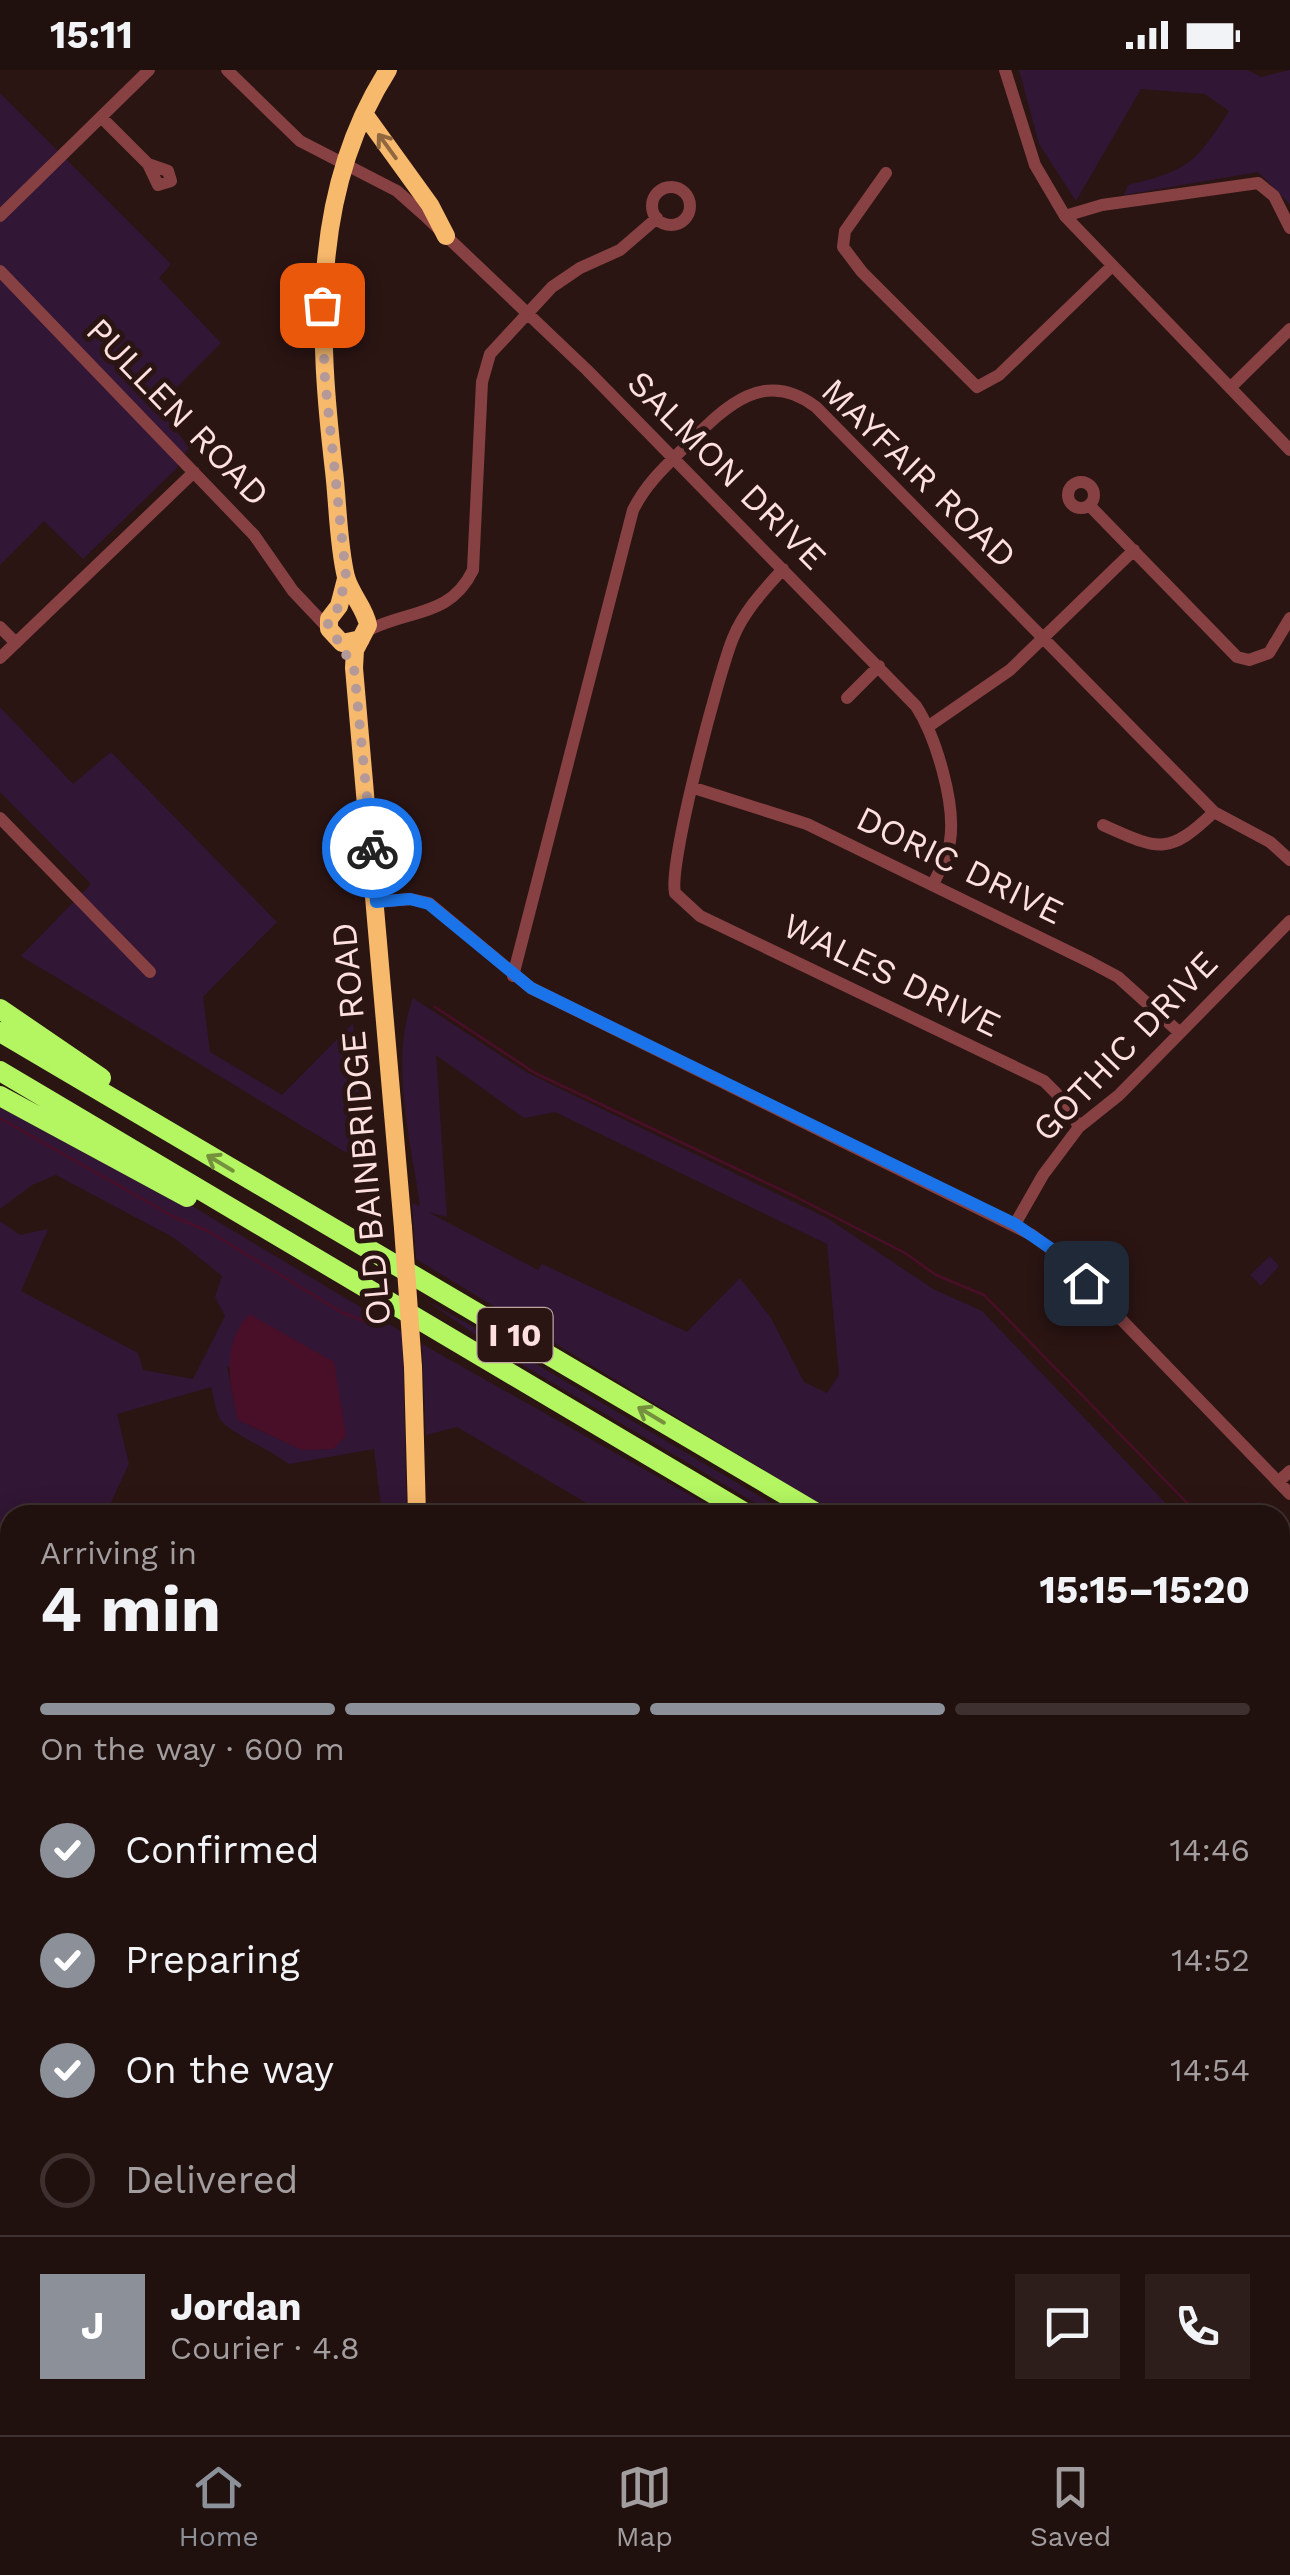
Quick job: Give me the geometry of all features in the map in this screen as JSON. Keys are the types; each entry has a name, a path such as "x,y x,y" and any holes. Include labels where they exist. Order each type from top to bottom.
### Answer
{"highway":[{"path":"0,1009 106,1081 147,1119"},
{"name":"I 10","path":"0,1032 803,1505"},
{"name":"I 10","path":"0,1071 334,1273 733,1505"},
{"path":"0,1096 305,1265 334,1273"}],"main road":[{"name":"OLD BAINBRIDGE ROAD","path":"388,70 344,164 327,235 322,305 325,380 403,1228 413,1366 417,1505"},
{"path":"365,115 430,206 446,236"}],"street":[{"path":"0,216 149,70"},
{"name":"SALMON DRIVE","path":"227,70 300,141 396,191 446,236 674,458 879,666 929,726 952,830 933,884"},
{"path":"1005,70 1035,165 1065,216 1290,450"},
{"path":"101,117 148,164"},
{"path":"886,172 846,231 843,246 862,272 977,388 1010,366 1110,267"},
{"path":"1065,216 1102,206 1258,183 1274,196 1290,228"},
{"path":"349,622 392,619 443,607 462,590 474,570 482,382 490,354 526,312 566,276 620,250 657,218"},
{"name":"PULLEN ROAD","path":"0,272 264,547 302,602 349,622"},
{"path":"1230,388 1290,329"},
{"name":"MAYFAIR ROAD","path":"513,976 628,524 642,492 733,400 773,390 802,397 1214,812 1270,842 1290,860"},
{"path":"0,658 194,472"},
{"path":"1089,505 1238,657 1259,658 1269,653 1290,618"},
{"path":"929,726 1010,670 1134,550"},
{"path":"694,788 734,636 756,600 782,569"},
{"path":"0,626 16,643"},
{"path":"847,698 879,666"},
{"name":"DORIC DRIVE","path":"694,788 763,807 933,884 1118,977 1180,1033"},
{"name":"WALES DRIVE","path":"694,788 673,885 680,901 700,916 1044,1081 1064,1101 1079,1127"},
{"path":"1103,825 1145,844 1169,846 1190,836 1214,812"},
{"path":"0,818 150,972"},
{"path":"376,902 410,899 429,904 513,976 606,1027 1015,1224 1059,1254 1290,1494"},
{"name":"GOTHIC DRIVE","path":"1015,1224 1043,1175 1079,1127 1180,1033 1290,921"},
{"path":"1278,1482 1290,1471"}],"shaded area":[{"path":"1019,70 1247,70 1261,77 1290,70 1290,204 1258,172 1124,195 1128,185 1165,175 1189,162 1229,111 1205,94 1141,89 1076,201 1039,144"},
{"path":"0,93 171,264 159,278 221,343 157,407 189,447 176,469 83,559 44,521 0,565"},
{"path":"0,707 73,784 111,752 277,922 203,997 210,1052 282,1095 353,1023 365,1164 21,956 91,884 0,792"},
{"path":"413,998 526,1072 827,1218 933,1289 982,1311 1167,1505 822,1505 416,1259 412,1203 420,1206 404,1101 403,1048","holes":["436,1055 524,1118 555,1112 827,1244 839,1375 827,1393 804,1382 771,1318 740,1278 687,1332 542,1264 538,1270 428,1212 447,1217"]},
{"path":"0,1102 132,1170 402,1332 407,1505 381,1505 374,1449 289,1464 224,1424 211,1387 117,1414 129,1464 110,1505 0,1505 0,1221 20,1235 48,1229 21,1291 138,1353 143,1370 193,1379 225,1316 215,1297 222,1276 176,1239 56,1175 32,1185 0,1209","holes":["227,1366 346,1436 333,1449 302,1450 238,1420"]},
{"path":"1270,1256 1279,1266 1261,1286 1250,1275"},
{"path":"427,1301 774,1505 759,1505 499,1351"},
{"path":"249,1314 334,1362 346,1436 333,1449 302,1450 238,1420 230,1378 231,1352"},
{"path":"422,1344 707,1505 590,1505 457,1427 426,1435"}],"waterway":[{"path":"435,1007 535,1073 794,1196 905,1253 936,1275 984,1295 1189,1505"},
{"path":"0,1118 174,1217 208,1231 341,1312 364,1321"}],"way so far":[{"path":"322,305 325,380 346,576 339,606 330,614 328,624 354,668 372,848"}],"route":[{"path":"372,848 376,902 410,899 429,904 531,988 1015,1224 1059,1254 1086,1283"}]}
